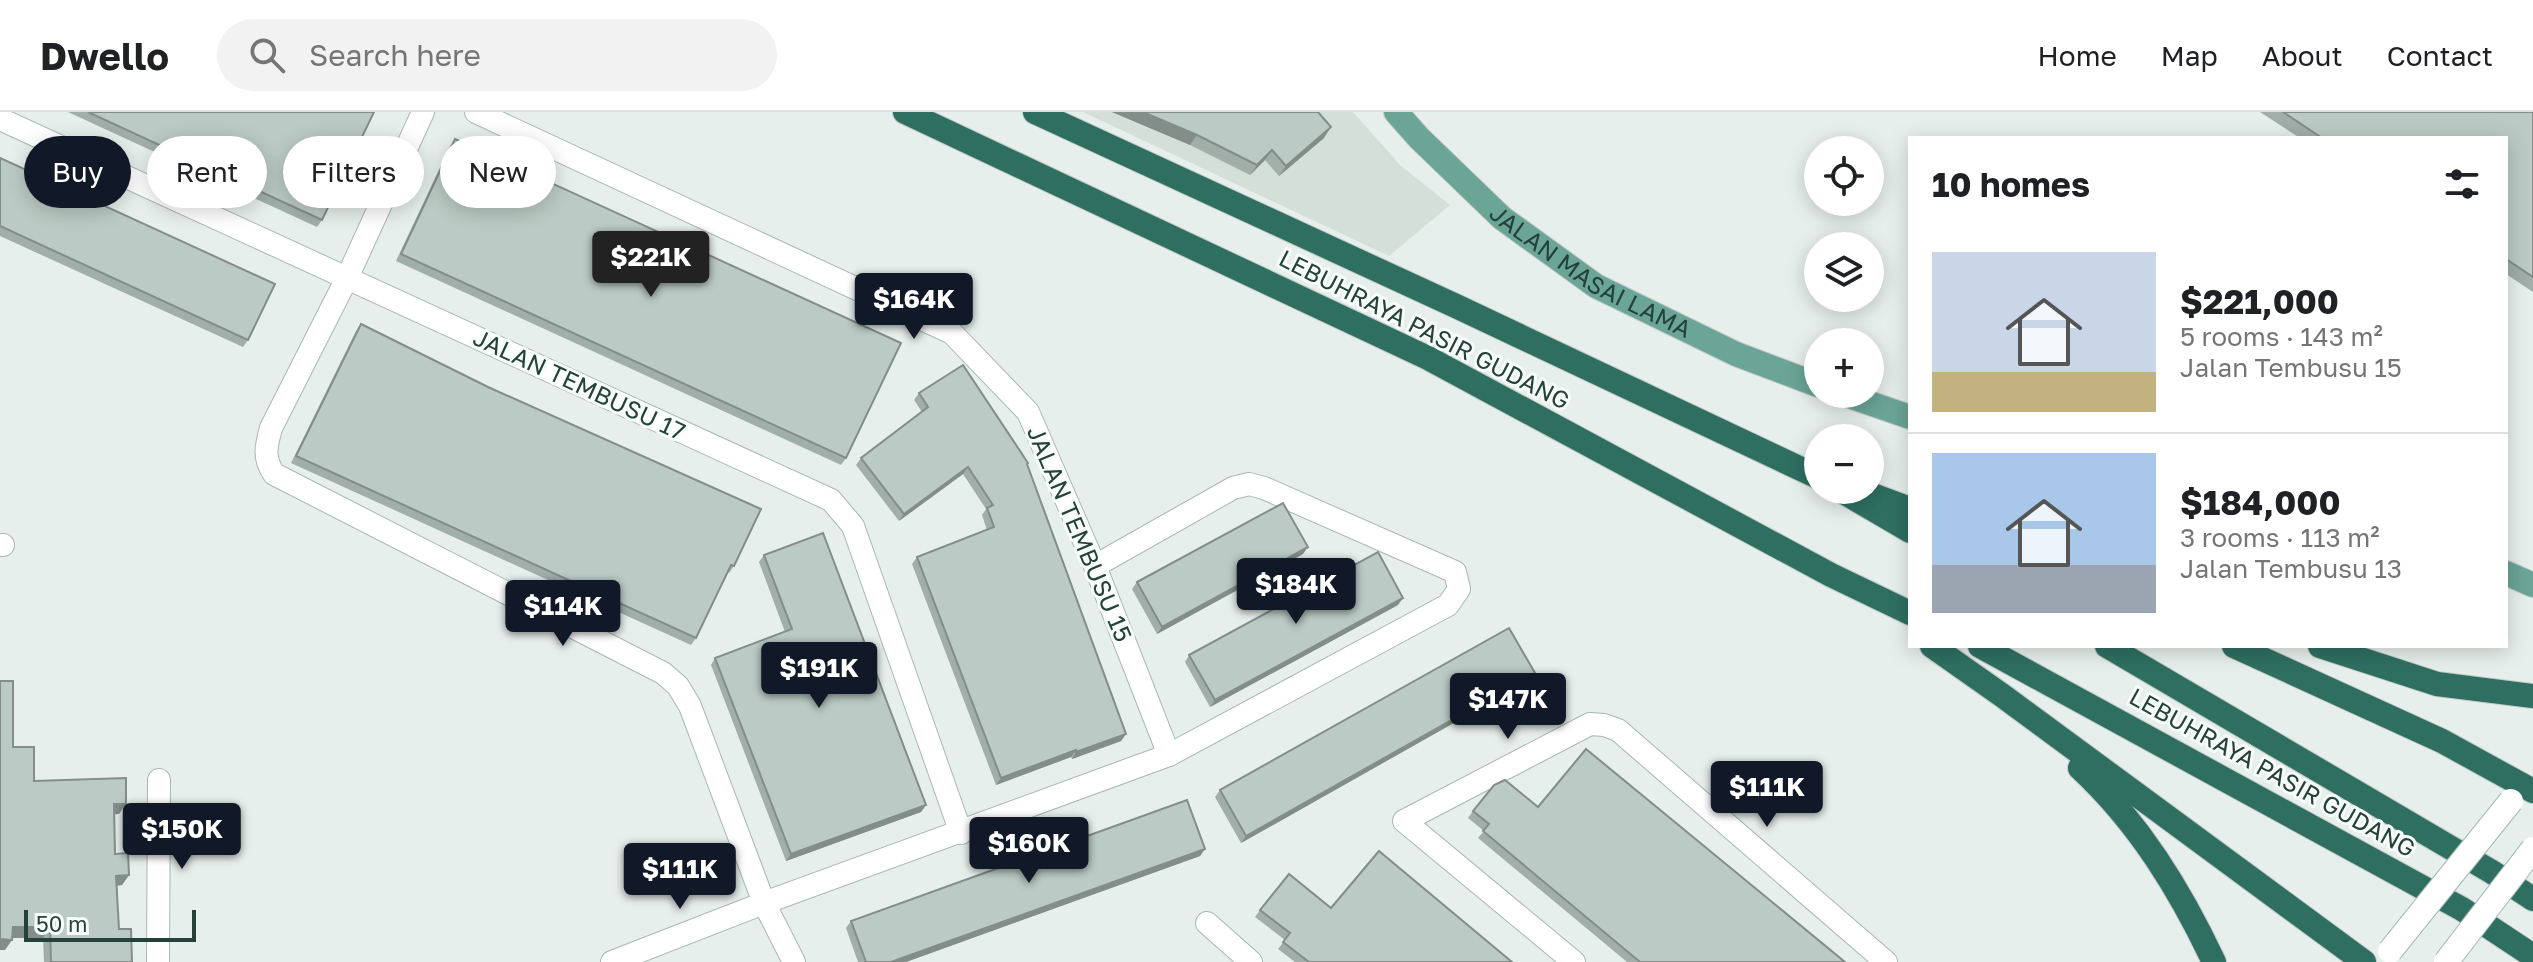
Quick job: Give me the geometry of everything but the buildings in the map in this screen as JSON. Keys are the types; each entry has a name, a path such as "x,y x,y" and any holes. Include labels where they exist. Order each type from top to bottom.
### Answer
{"highway":[{"name":"LEBUHRAYA PASIR GUDANG","path":"905,112 1428,358 1831,575 1908,612"},
{"name":"LEBUHRAYA PASIR GUDANG","path":"1035,112 1804,470"},
{"path":"1884,500 1908,508"},
{"path":"1864,504 1908,530"},
{"path":"1831,575 1908,630"},
{"path":"1935,648 2364,962"},
{"name":"LEBUHRAYA PASIR GUDANG","path":"1984,648 2462,909 2533,956"},
{"name":"LEBUHRAYA PASIR GUDANG","path":"2110,648 2533,899"},
{"path":"2238,648 2442,741 2522,796"},
{"path":"2326,648 2437,684 2533,696"},
{"path":"2003,696 2099,786 2134,825 2175,884 2214,962"}],"main road":[{"name":"JALAN MASAI LAMA","path":"1396,112 1502,218 1596,286 1736,354 1804,380"},
{"path":"1884,408 1908,416"},
{"path":"2508,574 2533,585"},
{"path":"2390,951 2522,796"},
{"path":"2446,962 2533,849"}],"street":[{"path":"423,112 347,278 271,428 265,448 267,464 274,474 663,673 678,686 690,706 764,903 794,962"},
{"name":"JALAN TEMBUSU 15","path":"476,112 952,333 1028,412 1095,566 1169,755"},
{"name":"JALAN TEMBUSU 17","path":"0,119 831,500 853,526 961,833"},
{"path":"612,962 1169,755 1448,605 1459,589 1455,572 1249,484 1233,488 1095,566"},
{"path":"1574,962 1404,821 1590,724 1618,730 1886,962"},
{"path":"158,962 159,780"},
{"path":"1207,923 1251,962"}],"shaded area":[{"path":"1083,112 1353,112 1401,166 1450,205 1389,256"}]}
